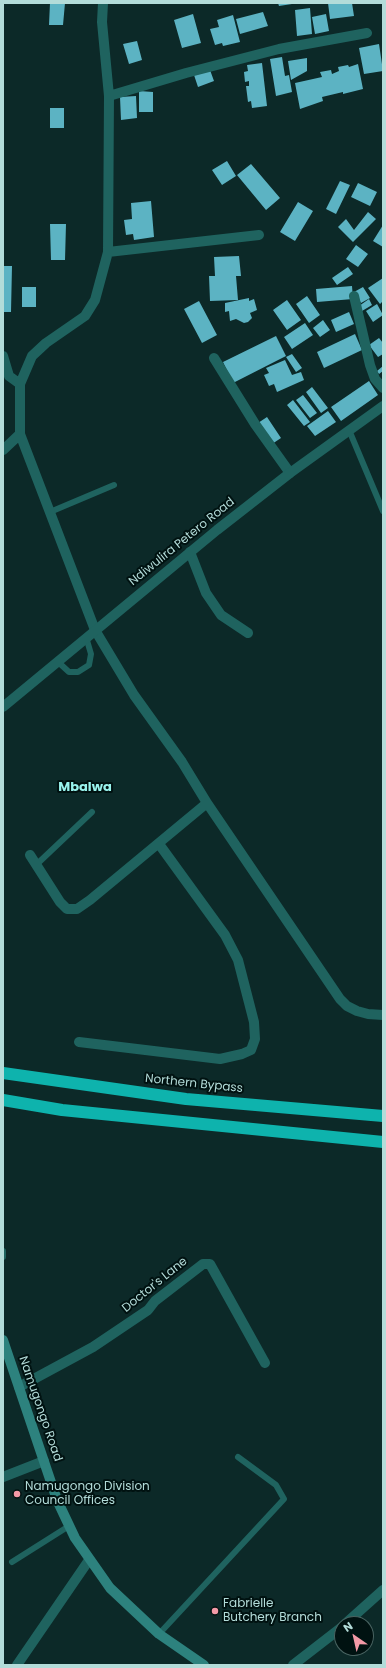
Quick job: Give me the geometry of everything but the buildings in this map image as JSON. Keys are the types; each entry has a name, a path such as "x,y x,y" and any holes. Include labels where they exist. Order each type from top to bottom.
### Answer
{"highway":[{"name":"Northern Bypass","path":"3,1072 186,1099 383,1116"},
{"path":"3,1100 62,1110 383,1142"}],"main road":[{"name":"Namugongo Road","path":"3,1340 57,1500 69,1526 89,1560 110,1588 159,1634 204,1665"}],"street":[{"path":"103,3 102,22 109,96 108,252 96,300 84,316 46,343 32,356 20,384 20,434 95,630 134,695 182,762 207,803 340,999 347,1006 357,1011 368,1014 383,1015"},
{"path":"109,96 186,73 279,49 367,33"},
{"path":"108,252 259,235"},
{"path":"354,296 370,365 375,379 383,388"},
{"path":"3,356 10,376 20,384"},
{"path":"214,358 255,424 290,474"},
{"name":"Ndiwulira Petero Road","path":"3,706 190,552 290,474 383,406"},
{"path":"3,450 20,434"},
{"path":"190,552 206,593 221,615 248,633"},
{"path":"30,855 60,902 68,909 77,909 159,844 207,803"},
{"path":"79,1042 220,1059 242,1054 251,1050 255,1039 254,1022 238,960 225,935 159,844"},
{"name":"Doctor's Lane","path":"19,1387 93,1347 148,1310 155,1301 203,1264 210,1264 265,1363"},
{"path":"3,1476 44,1461"},
{"path":"17,1665 89,1560"},
{"path":"354,1616 383,1590"},
{"path":"293,1665 334,1633"}],"lane":[{"path":"349,430 383,511"},
{"path":"50,512 114,485"},
{"path":"57,661 69,672 78,672 89,665 91,654 86,637"},
{"path":"36,865 92,812"},
{"path":"3,1251 3,1257"},
{"path":"159,1634 284,1499 276,1485 238,1457"},
{"path":"12,1562 69,1526"}],"place":[{"name":"Namugongo Division Council Offices","path":"17,1494"},
{"name":"Fabrielle Butchery Branch","path":"215,1611"}],"district":[{"name":"Mbalwa","path":"85,788"}]}
